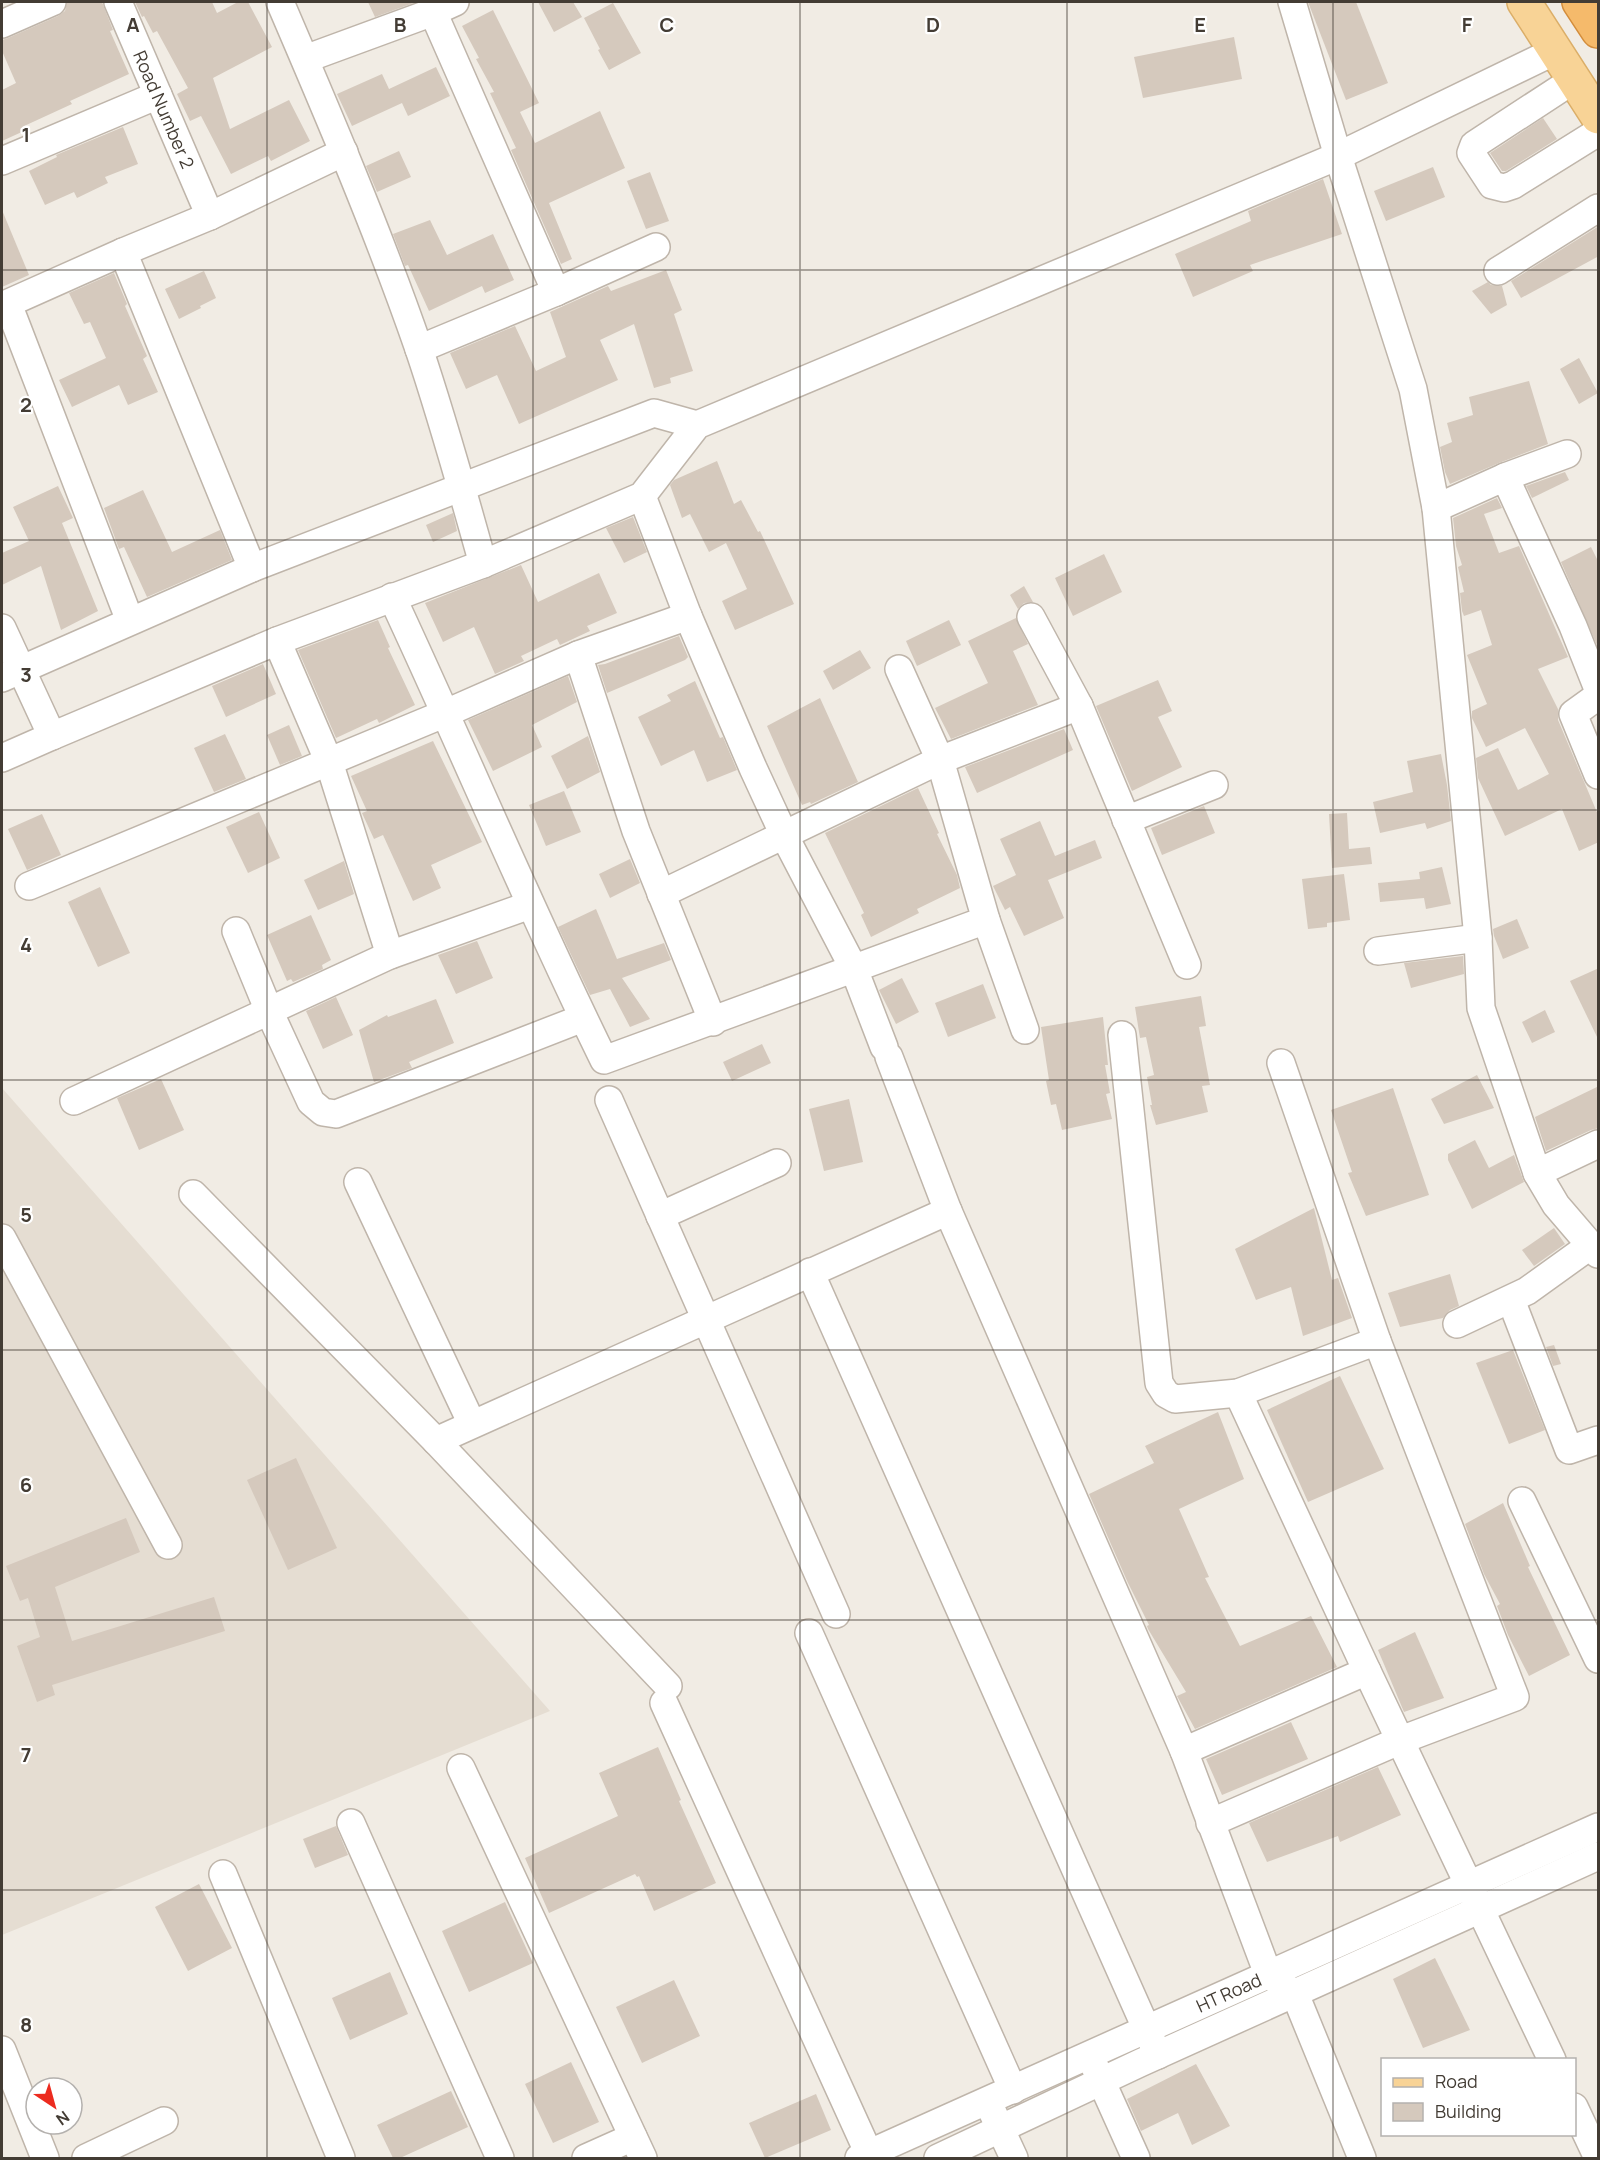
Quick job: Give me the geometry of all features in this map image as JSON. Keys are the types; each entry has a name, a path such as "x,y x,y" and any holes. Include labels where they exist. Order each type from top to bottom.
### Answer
{"highway":[{"path":"1579,2 1599,31"}],"main road":[{"path":"1524,2 1599,117"}],"street":[{"path":"2,24 52,2"},
{"name":"Road Number 2","path":"118,2 210,216"},
{"path":"280,2 344,152 418,349 462,486 483,564"},
{"path":"1292,2 1338,156 1413,389 1436,508 1478,938 1481,1008 1537,1173 1556,1205 1595,1250 1511,1300 1457,1324"},
{"path":"305,60 444,7 556,292"},
{"path":"2,758 277,641 483,564 642,496 697,424 1338,156 1557,50"},
{"path":"1575,79 1474,145 1471,153 1492,185 1504,188 1513,185 1599,132"},
{"path":"2,161 158,95"},
{"path":"130,621 5,305 210,216 344,152"},
{"path":"1498,271 1599,208"},
{"path":"418,349 556,292 656,247"},
{"path":"123,252 252,568"},
{"path":"10,674 252,568 654,413 697,424"},
{"path":"1436,508 1505,477 1567,454"},
{"path":"1505,477 1599,689"},
{"path":"642,496 688,616 753,768 784,836 854,969 948,1211 1184,1751 1268,1974 1295,1994 1362,2158"},
{"path":"392,597 531,905 604,1060 713,1022 986,920"},
{"path":"29,886 446,713 578,655 688,616"},
{"path":"1031,617 1078,706 1187,965"},
{"path":"2,628 10,674 51,736"},
{"path":"277,641 329,762 390,955"},
{"path":"578,655 636,831 713,1022"},
{"path":"899,669 940,760 986,920 1025,1030"},
{"path":"1599,696 1573,714 1599,775"},
{"path":"661,894 940,760 1078,706"},
{"path":"1126,820 1214,785"},
{"path":"74,1101 390,955 531,905"},
{"path":"236,931 310,1102 324,1112 336,1114 583,1018"},
{"path":"1378,951 1478,938"},
{"path":"1122,1035 1159,1383 1166,1394 1175,1399 1238,1393 1377,1341"},
{"path":"1210,1823 1401,1740 1515,1697 1377,1341 1281,1063"},
{"path":"609,1100 836,1614"},
{"path":"1537,1173 1599,1144"},
{"path":"660,1216 777,1163"},
{"path":"358,1182 472,1424"},
{"path":"193,1194 436,1441 666,1695 864,2156"},
{"path":"436,1441 948,1211"},
{"path":"2,1238 168,1545"},
{"path":"810,1272 1158,2055"},
{"path":"1511,1300 1569,1450 1599,1440"},
{"path":"1238,1393 1551,2058"},
{"path":"1522,1501 1599,1659"},
{"path":"809,1632 1013,2090"},
{"path":"1184,1751 1367,1671"},
{"path":"461,1768 638,2148 586,2158"},
{"path":"351,1823 500,2158"},
{"name":"HT Road","path":"938,2158 1295,1994 1475,1898 1599,1827"},
{"name":"HT Road","path":"864,2156 1268,1974 1475,1898 1599,1856"},
{"path":"223,1874 341,2158"},
{"path":"2,2050 45,2158"},
{"path":"1089,2055 1136,2158"},
{"path":"987,2101 1014,2158"},
{"path":"1576,2109 1599,2158"},
{"path":"86,2158 164,2121"}],"shaded area":[{"path":"2,1088 550,1711 2,1935"}],"building":[{"path":"67,2 102,2 113,30 110,31 129,74 70,101 72,104 22,127 24,131 2,141 2,90 16,83 2,51 2,40 58,16 65,11"},
{"path":"135,2 212,2 217,13 238,2 248,2 272,47 213,78 230,129 289,100 310,141 271,161 268,156 231,174 201,116 190,121 177,94 188,88 157,31 153,33"},
{"path":"368,2 416,2 375,17"},
{"path":"538,2 573,2 582,17 554,32"},
{"path":"1308,2 1356,2 1388,83 1346,100"},
{"path":"613,3 641,53 609,70 584,18"},
{"path":"493,10 539,103 520,112 535,143 600,111 625,168 549,203 572,259 561,264 511,150 516,148 490,93 494,92 462,26"},
{"path":"1234,37 1242,79 1143,98 1134,57"},
{"path":"436,67 450,96 408,116 402,103 352,126 337,94 382,74 389,89"},
{"path":"1543,118 1557,139 1506,171 1502,171 1490,153"},
{"path":"123,127 138,164 105,177 108,183 77,198 74,192 45,205 29,171 57,157 56,155"},
{"path":"399,151 411,177 377,192 366,166"},
{"path":"1433,167 1445,197 1386,221 1374,191"},
{"path":"650,172 669,221 646,229 627,181"},
{"path":"1323,179 1342,234 1250,265 1253,271 1193,297 1175,254 1251,221 1248,211"},
{"path":"2,210 29,275 2,287"},
{"path":"430,220 447,255 493,234 514,280 485,293 482,286 429,311 408,265 405,266 393,234"},
{"path":"1599,226 1599,256 1521,298 1511,281"},
{"path":"666,270 682,310 674,314 693,371 670,378 671,383 654,388 634,324 600,340 618,380 519,424 497,375 466,389 450,353 515,326 536,371 566,357 550,312 608,286 611,291"},
{"path":"204,271 216,298 179,319 165,289"},
{"path":"114,273 127,304 125,306 147,356 143,359 158,392 128,405 119,385 72,407 59,380 106,358 90,322 84,324 69,293"},
{"path":"1488,282 1491,285 1502,286 1507,305 1491,314 1472,291"},
{"path":"1579,358 1598,393 1579,404 1560,369"},
{"path":"1529,381 1548,444 1450,484 1440,447 1452,442 1447,423 1473,415 1469,397"},
{"path":"717,461 734,504 741,500 758,532 760,531 794,604 735,630 722,601 747,589 726,543 709,552 690,514 682,518 670,485 674,480"},
{"path":"1565,472 1569,480 1532,498 1526,486"},
{"path":"58,486 73,518 62,523 98,611 61,630 41,566 2,585 2,553 29,541 13,507"},
{"path":"143,490 172,552 220,530 232,560 147,597 124,547 119,549 104,508"},
{"path":"1497,498 1502,508 1484,514 1499,553 1519,546 1568,657 1538,669 1558,709 1558,720 1599,817 1599,842 1579,851 1562,809 1505,836 1478,778 1476,758 1498,748 1518,790 1549,774 1525,728 1486,747 1472,718 1472,711 1487,704 1467,655 1492,645 1481,610 1464,616 1462,611 1460,593 1464,592 1458,567 1462,565 1456,546 1453,518"},
{"path":"453,513 457,531 433,542 426,525"},
{"path":"633,517 647,552 624,563 606,528"},
{"path":"1591,547 1599,563 1597,645 1561,562"},
{"path":"1104,554 1122,592 1073,616 1055,578"},
{"path":"521,565 538,602 599,573 617,613 587,626 590,631 560,645 557,639 521,656 524,661 495,674 474,627 443,642 425,603"},
{"path":"1024,586 1033,602 1024,603 1018,609 1010,595"},
{"path":"1016,618 1028,644 1013,651 1038,705 951,739 935,708 988,683 968,641"},
{"path":"378,620 390,647 388,648 415,705 379,723 377,719 336,738 298,650"},
{"path":"949,620 961,645 917,666 906,641"},
{"path":"679,636 688,657 685,660 607,693 598,665"},
{"path":"860,650 871,668 833,690 823,671"},
{"path":"263,664 276,694 226,717 212,686"},
{"path":"568,676 577,702 532,725 542,747 493,771 468,720"},
{"path":"1158,680 1172,711 1158,717 1182,767 1132,791 1096,706"},
{"path":"695,681 737,770 707,782 694,750 661,766 638,717 671,701 667,695"},
{"path":"820,698 858,782 811,804 810,802 802,805 767,726"},
{"path":"289,725 302,756 280,765 267,735"},
{"path":"1064,729 1073,750 977,793 965,767"},
{"path":"225,734 246,779 214,792 194,748"},
{"path":"588,736 600,772 567,789 551,756"},
{"path":"433,741 482,842 431,865 441,888 413,901 383,835 374,839 362,813 367,811 351,776"},
{"path":"1441,754 1451,821 1427,829 1425,823 1380,833 1373,802 1413,792 1407,761"},
{"path":"918,788 957,875 960,888 917,909 919,913 871,937 861,915 864,913 825,833"},
{"path":"564,791 581,832 546,846 529,805"},
{"path":"1204,806 1215,833 1162,855 1151,828"},
{"path":"259,812 280,858 248,873 226,827"},
{"path":"1347,813 1349,849 1370,847 1372,864 1332,868 1329,814"},
{"path":"42,814 61,855 27,870 8,829"},
{"path":"1040,821 1055,856 1095,840 1102,858 1048,880 1064,918 1024,936 1010,907 1005,910 993,886 1016,875 1000,839"},
{"path":"630,859 640,883 610,898 599,874"},
{"path":"344,861 354,894 318,910 304,880"},
{"path":"1442,867 1451,904 1426,909 1424,898 1380,902 1378,883 1420,879 1419,872"},
{"path":"1344,874 1350,920 1327,923 1327,927 1308,929 1302,879"},
{"path":"100,887 130,953 98,967 68,902"},
{"path":"596,909 617,959 664,943 671,960 622,978 650,1019 630,1027 610,989 590,995 558,927"},
{"path":"311,915 331,960 322,965 323,969 293,982 291,979 287,981 267,935"},
{"path":"1517,919 1529,948 1503,959 1493,929"},
{"path":"477,941 493,978 456,994 438,955"},
{"path":"1463,956 1464,974 1411,988 1404,963"},
{"path":"1599,968 1599,1041 1570,981"},
{"path":"902,978 919,1012 896,1024 879,990"},
{"path":"983,984 996,1018 948,1037 935,1003"},
{"path":"1201,996 1206,1026 1199,1027 1210,1085 1202,1086 1208,1112 1156,1125 1150,1105 1152,1105 1147,1077 1154,1075 1146,1037 1140,1038 1135,1007"},
{"path":"336,997 353,1035 323,1049 306,1011"},
{"path":"436,999 454,1043 409,1062 412,1068 374,1082 359,1030 387,1015 388,1017"},
{"path":"1545,1010 1555,1032 1532,1043 1522,1022"},
{"path":"1103,1017 1108,1065 1105,1065 1110,1093 1106,1094 1112,1119 1062,1130 1056,1104 1051,1105 1046,1081 1049,1080 1041,1027"},
{"path":"762,1044 771,1063 732,1081 723,1062"},
{"path":"1477,1075 1494,1108 1444,1124 1431,1099"},
{"path":"161,1079 184,1130 139,1150 117,1098"},
{"path":"1599,1086 1599,1128 1546,1151 1535,1117"},
{"path":"1393,1088 1429,1195 1366,1216 1348,1173 1352,1172 1331,1110"},
{"path":"849,1099 863,1162 824,1171 809,1109"},
{"path":"1475,1140 1489,1168 1514,1155 1524,1182 1472,1209 1448,1160 1448,1154"},
{"path":"1314,1208 1332,1280 1338,1278 1352,1318 1303,1336 1291,1287 1256,1300 1235,1249"},
{"path":"1554,1228 1565,1244 1534,1266 1522,1250"},
{"path":"1450,1274 1459,1306 1450,1310 1443,1318 1400,1327 1388,1293"},
{"path":"1554,1345 1561,1364 1553,1366 1546,1347"},
{"path":"1513,1350 1545,1430 1509,1444 1476,1363"},
{"path":"1340,1376 1384,1469 1308,1502 1267,1410"},
{"path":"1218,1412 1244,1479 1179,1509 1209,1577 1205,1578 1240,1646 1311,1616 1337,1667 1195,1729 1177,1696 1186,1692 1148,1629 1149,1625 1089,1494 1154,1463 1145,1446"},
{"path":"296,1458 337,1548 288,1570 247,1480"},
{"path":"1503,1503 1530,1566 1528,1567 1570,1655 1529,1676 1508,1635 1497,1606 1500,1604 1484,1574 1465,1524"},
{"path":"126,1518 140,1552 55,1587 72,1641 214,1597 225,1631 52,1685 55,1695 37,1702 17,1646 40,1637 28,1598 20,1601 6,1566"},
{"path":"1415,1632 1444,1698 1404,1712 1378,1650"},
{"path":"1291,1722 1308,1759 1222,1795 1206,1759"},
{"path":"658,1747 681,1800 679,1801 716,1883 654,1911 639,1876 635,1874 549,1913 525,1858 618,1816 599,1773"},
{"path":"1378,1767 1401,1815 1340,1842 1338,1836 1267,1862 1249,1823"},
{"path":"336,1826 348,1855 315,1868 303,1839"},
{"path":"199,1884 232,1948 188,1971 155,1907"},
{"path":"505,1902 533,1963 469,1992 442,1931"},
{"path":"1435,1958 1470,2030 1423,2048 1393,1979"},
{"path":"390,1972 408,2014 350,2040 332,1998"},
{"path":"674,1980 700,2036 642,2063 616,2007"},
{"path":"571,2062 599,2122 553,2143 525,2084"},
{"path":"1196,2064 1230,2126 1192,2145 1178,2113 1141,2131 1127,2099"},
{"path":"451,2091 468,2127 400,2158 393,2158 377,2125"},
{"path":"816,2094 831,2130 765,2158 749,2123"}]}
